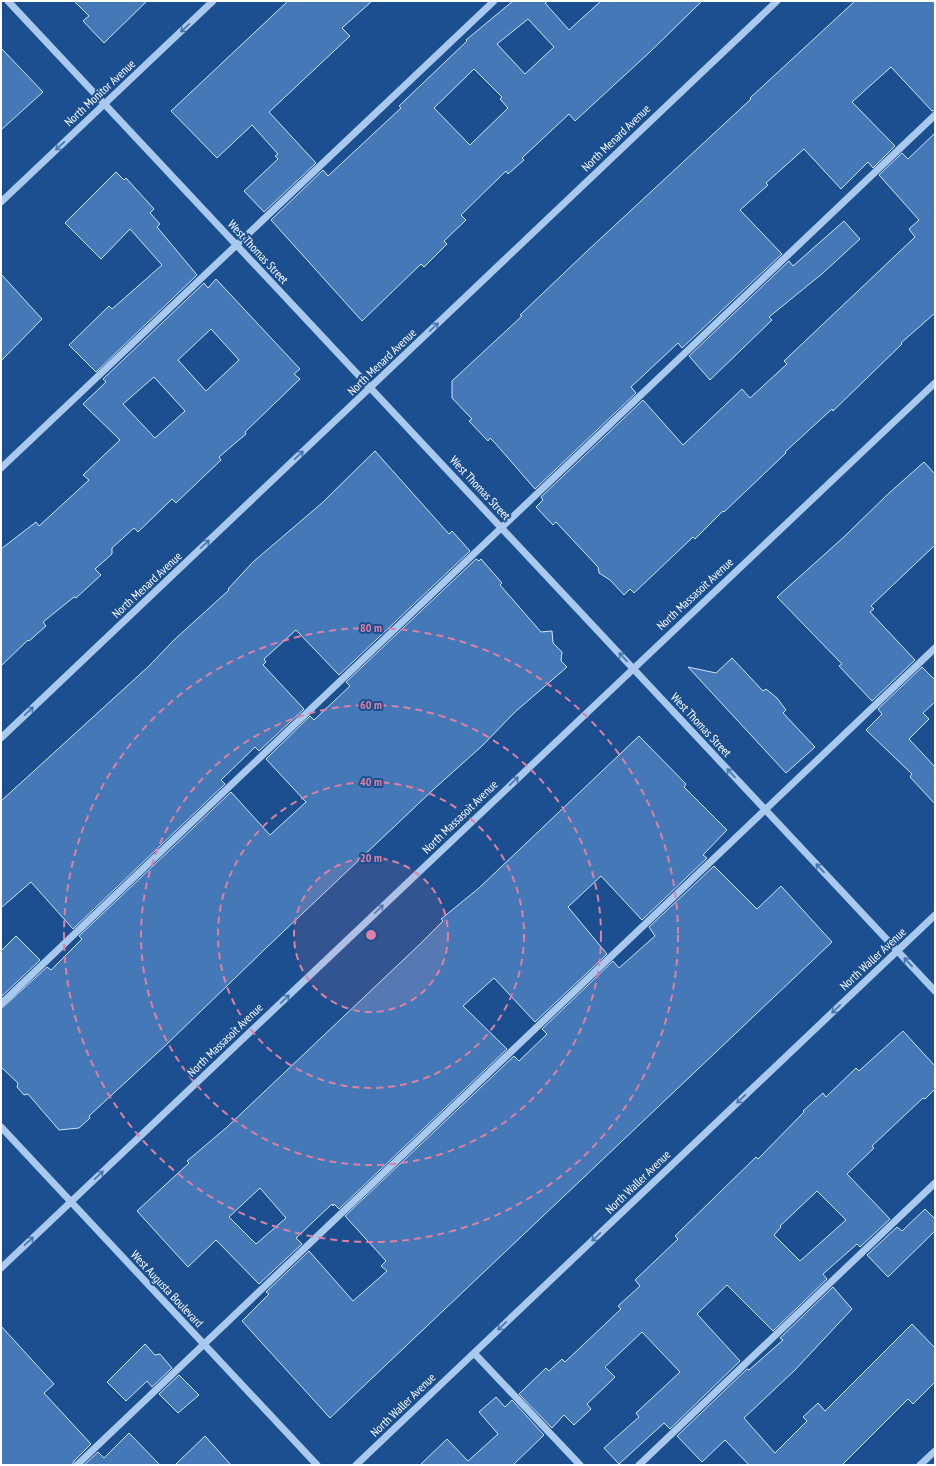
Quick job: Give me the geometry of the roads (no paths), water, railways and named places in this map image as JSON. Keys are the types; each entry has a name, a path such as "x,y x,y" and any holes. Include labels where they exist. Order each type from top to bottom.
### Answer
{"street":[{"name":"West Thomas Street","path":"8,1 935,991"},
{"name":"North Monitor Avenue","path":"1,202 213,1"},
{"path":"1,468 494,1"},
{"name":"North Menard Avenue","path":"1,738 777,1"},
{"path":"1,1004 935,115"},
{"name":"North Massasoit Avenue","path":"1,1268 935,383"},
{"path":"77,1465 935,648"},
{"name":"North Waller Avenue","path":"356,1465 935,915"},
{"name":"West Augusta Boulevard","path":"1,1127 317,1465"},
{"path":"639,1465 935,1184"},
{"path":"474,1353 580,1465"},
{"path":"920,1465 935,1451"}]}
